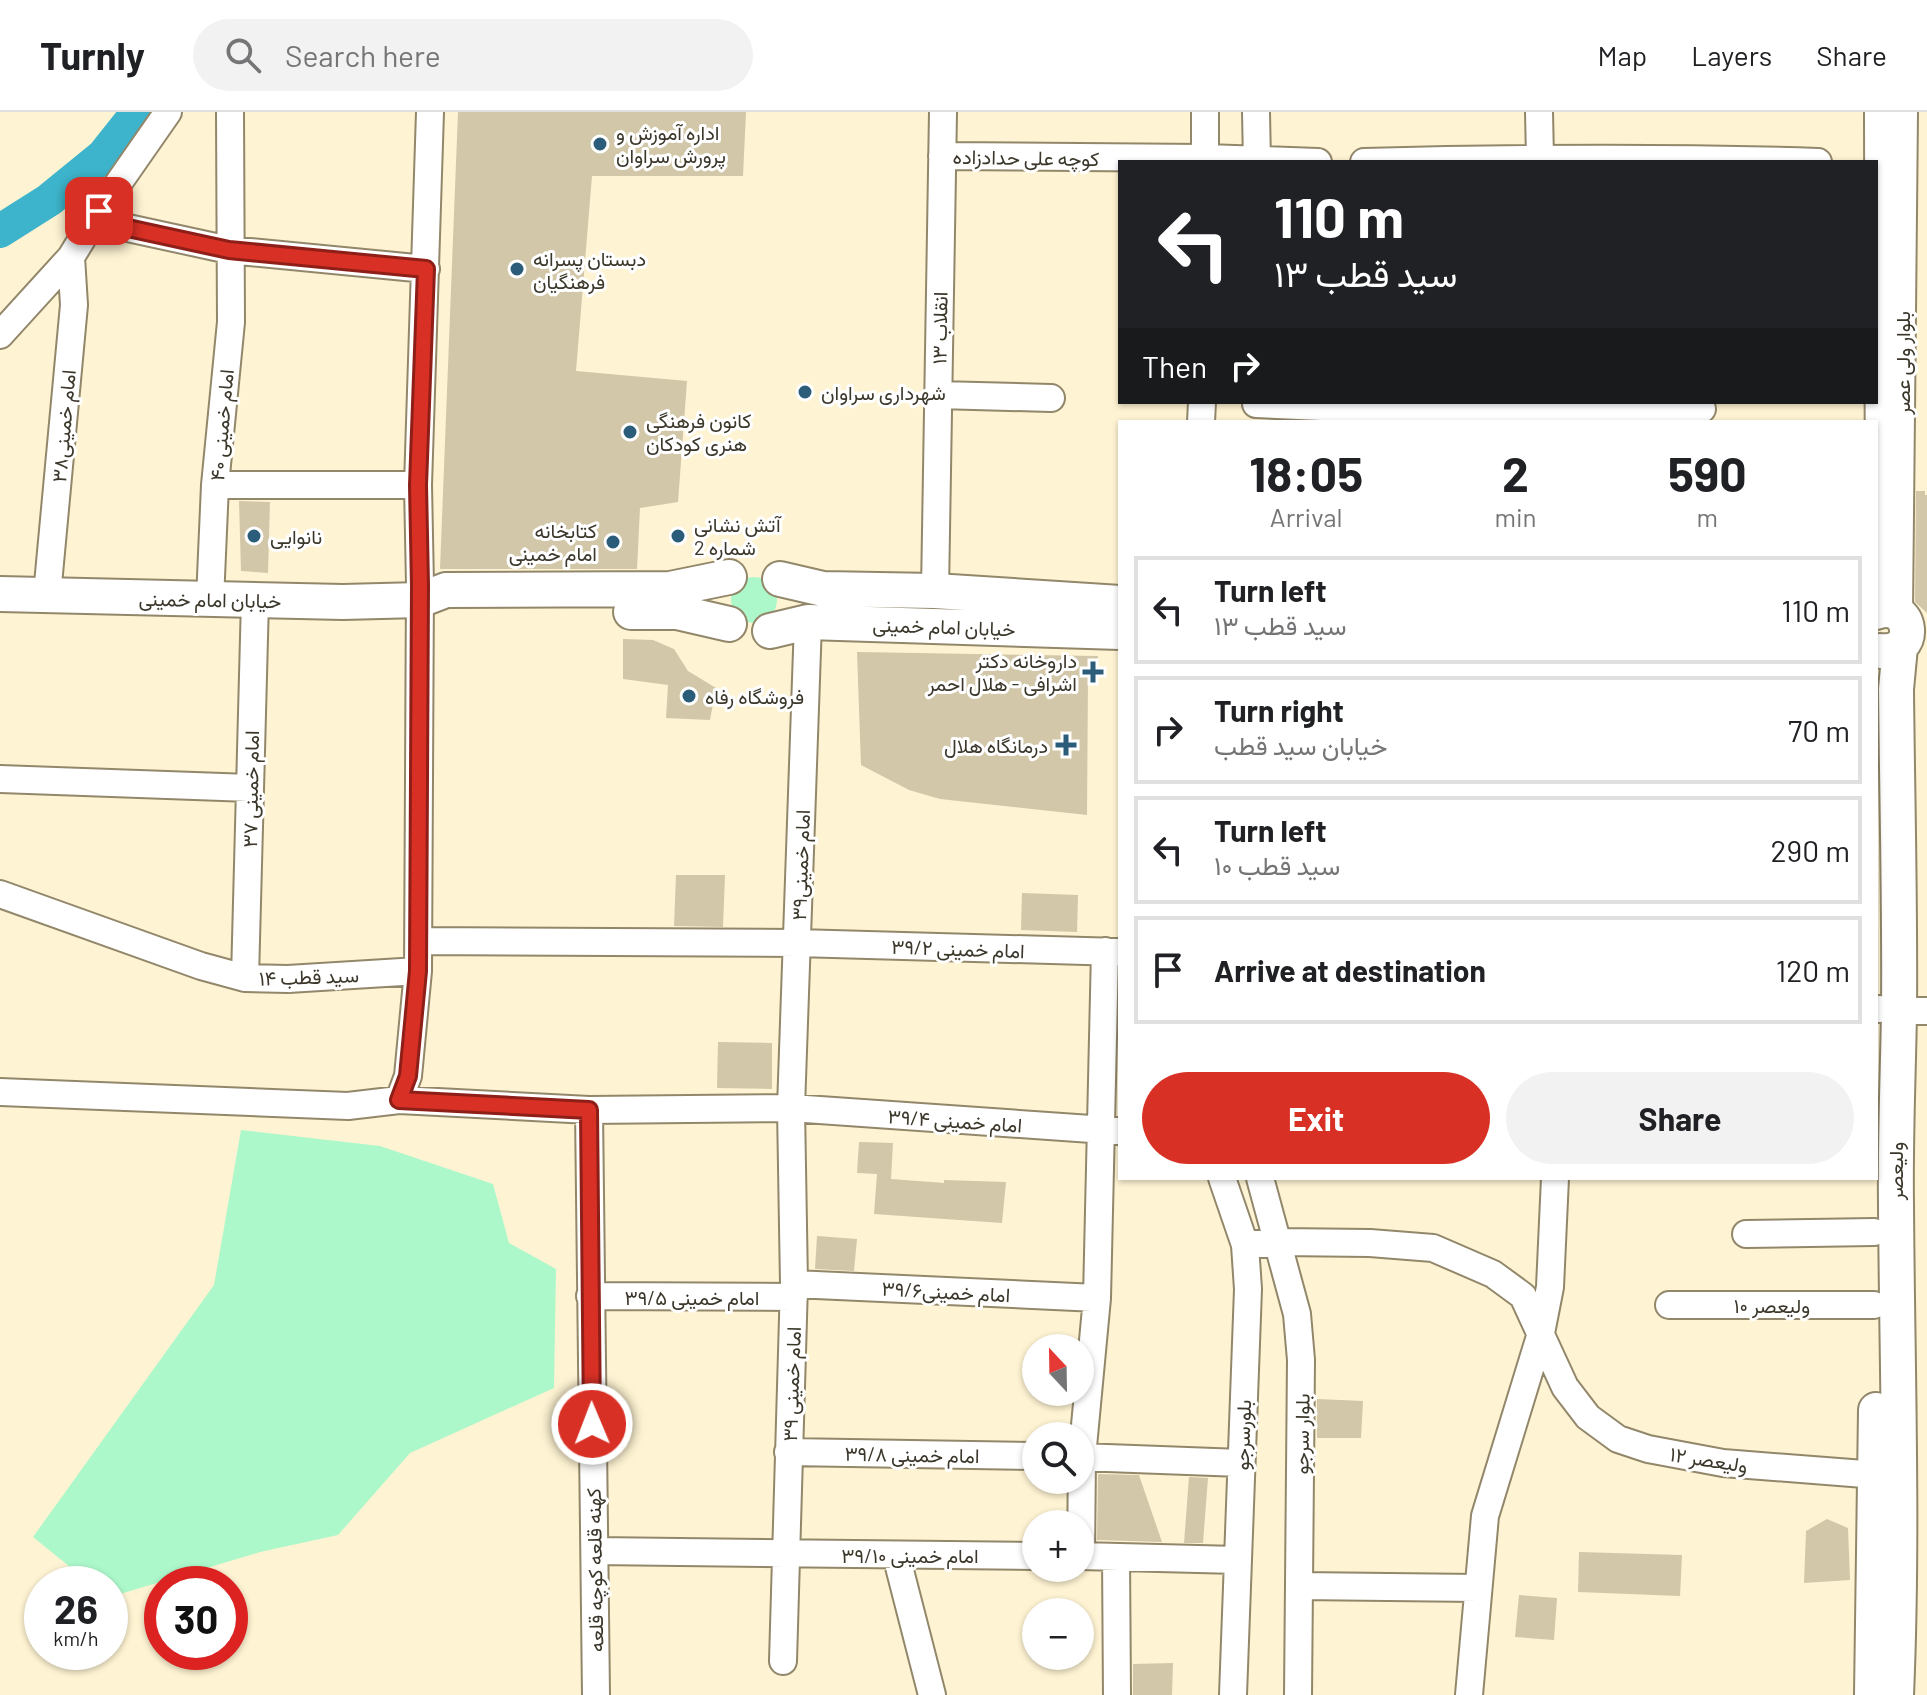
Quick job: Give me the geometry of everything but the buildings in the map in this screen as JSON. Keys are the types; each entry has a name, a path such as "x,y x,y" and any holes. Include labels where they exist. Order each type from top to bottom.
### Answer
{"main road":[{"path":"756,567 772,572 780,579 785,587 787,607 778,625 770,631 748,634 729,624 723,615 720,595 729,577 738,571 756,567"},
{"name":"خیابان امام خمینی","path":"0,594 343,602 420,600 446,590 670,589 729,577"},
{"name":"خیابان امام خمینی","path":"780,579 823,589 935,591 1118,603"},
{"name":"خیابان امام خمینی","path":"420,600 444,609 677,612 729,624"},
{"name":"خیابان امام خمینی","path":"770,631 808,622 1118,632"},
{"name":"ولیعصر","path":"1896,629 1895,1145 1897,1382 1902,1473 1896,1695"},
{"name":"ولیعصر","path":"1878,1070 1895,1010"},
{"name":"ولیعصر","path":"1872,1695 1902,1473 1874,1305 1874,1180"}],"street":[{"path":"0,335 71,257 168,112"},
{"name":"امام خمینی ۴۰","path":"210,600 215,485 231,322 230,112"},
{"path":"399,1100 408,1076 419,941 418,485 430,112"},
{"name":"انقلاب ۱۳","path":"935,591 943,112"},
{"path":"1205,112 1205,160"},
{"path":"1256,112 1257,160"},
{"path":"1539,112 1546,159"},
{"name":"بلوار ولی عصر","path":"1877,160 1878,112"},
{"name":"بلوار ولی عصر","path":"1896,629 1915,161 1904,112"},
{"name":"کوچه علی حدادزاده","path":"942,156 1205,160"},
{"path":"1485,160 1762,160"},
{"path":"1878,164 1915,161"},
{"path":"99,211 114,225 229,250 426,269"},
{"name":"امام خمینی۳۸","path":"47,595 74,305 71,257"},
{"name":"بلوار ولی عصر","path":"1878,368 1879,572 1896,629"},
{"path":"938,395 1051,398"},
{"path":"1256,409 1702,409"},
{"path":"215,485 418,485"},
{"name":"امام خمینی ۳۷","path":"245,978 255,600"},
{"name":"امام خمینی۳۹","path":"791,1108 808,622"},
{"path":"0,779 250,788"},
{"name":"سید قطب ۱۴","path":"0,894 201,966 245,978 288,979 418,971"},
{"name":"امام خمینی ۳۹/۲","path":"419,941 797,943 1112,952"},
{"path":"1085,1422 1110,1131 1112,952"},
{"name":"امام خمینی ۳۹/۴","path":"0,1092 348,1106 399,1100 589,1110 791,1108 1110,1131"},
{"name":"امام خمینی ۳۹","path":"783,1661 794,1290 791,1108"},
{"name":"کهنه قلعه کوچه قلعه","path":"589,1110 596,1695"},
{"name":"بلورسرجو","path":"1223,1180 1245,1245 1248,1289 1233,1695"},
{"name":"بلوار سرجو","path":"1261,1180 1297,1314 1301,1360 1298,1695"},
{"path":"1469,1695 1485,1516 1541,1333 1550,1287 1555,1180"},
{"path":"1746,1234 1874,1232"},
{"name":"ولیعصر ۱۲","path":"1245,1245 1279,1242 1370,1243 1433,1248 1493,1274 1523,1296 1565,1387 1588,1417 1618,1439 1648,1449 1736,1465 1902,1473"},
{"name":"امام خمینی ۳۹/۵","path":"590,1296 794,1290"},
{"name":"امام خمینی۳۹/۶","path":"794,1290 1097,1298"},
{"name":"ولیعصر ۱۰","path":"1669,1305 1874,1305"},
{"name":"امام خمینی ۳۹/۸","path":"788,1452 1022,1456"},
{"path":"1094,1457 1241,1463"},
{"name":"امام خمینی ۳۹/۱۰","path":"595,1551 1022,1556"},
{"path":"896,1555 932,1695"},
{"path":"1094,1556 1237,1560"},
{"path":"1116,1557 1117,1695"},
{"path":"1299,1586 1478,1588"}],"green space":[{"path":"754,577 770,584 777,600 770,616 754,623 738,616 731,600 738,584"},
{"path":"241,1130 380,1146 493,1184 509,1243 556,1269 554,1388 410,1453 338,1535 213,1566 144,1566 144,1587 128,1592 128,1566 69,1566 33,1537 214,1285"}],"waterway":[{"path":"0,231 49,200 103,156 138,112"}],"place":[{"name":"اداره آموزش و پرورش سراوان","path":"600,144"},
{"name":"دبستان پسرانه فرهنگیان","path":"517,269"},
{"name":"شهرداری سراوان","path":"805,392"},
{"name":"کانون فرهنگی هنری کودکان","path":"630,432"},
{"name":"نانوایی","path":"254,536"},
{"name":"آتش نشانی شماره 2","path":"678,536"},
{"name":"کتابخانه امام خمینی","path":"613,542"},
{"name":"داروخانه دکتر اشرافی - هلال احمر","path":"1093,672"},
{"name":"فروشگاه رفاه","path":"689,696"},
{"name":"درمانگاه هلال","path":"1066,745"}],"route":[{"path":"99,211 114,225 229,250 426,269 418,485 418,971 408,1076 399,1100 589,1110 592,1424"}]}
